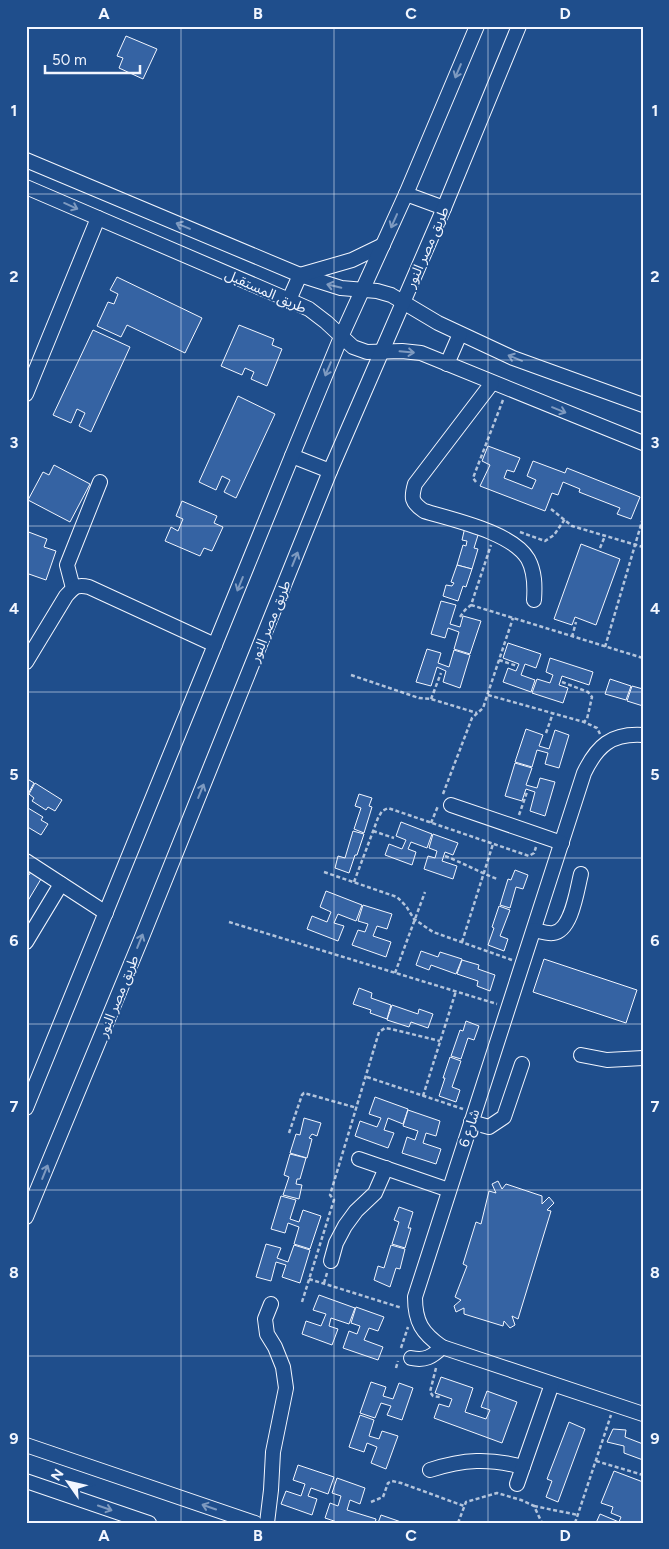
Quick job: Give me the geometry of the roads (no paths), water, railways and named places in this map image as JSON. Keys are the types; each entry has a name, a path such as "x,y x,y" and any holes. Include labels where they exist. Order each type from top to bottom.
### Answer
{"street":[{"path":"26,1108 341,337 406,194 477,26"},
{"name":"طريق مصر النور","path":"26,1217 146,928 330,471 444,208 519,26"},
{"name":"طريق المستقبل","path":"26,160 300,275 341,288 377,291 391,295 460,334 513,358 643,405"},
{"name":"طريق المستقبل","path":"26,186 309,309 353,347 367,352 402,351 421,353 643,443"},
{"path":"406,194 444,208"},
{"path":"26,394 98,218"},
{"path":"289,300 300,275 352,260 383,245"},
{"path":"448,364 460,334"},
{"path":"492,383 415,484 412,496 415,505 424,511 494,534 514,543 528,559 535,579 534,600"},
{"path":"292,456 330,471"},
{"path":"73,588 67,565 100,482"},
{"path":"26,662 66,596 73,588 80,585 89,587 215,645"},
{"name":"شارع 6","path":"442,1347 430,1339 420,1326 414,1312 415,1297 584,774 592,756 606,743 623,736 643,735"},
{"path":"451,805 562,843"},
{"path":"26,861 106,913"},
{"path":"534,930 553,934 562,930 568,922 581,874"},
{"path":"26,942 61,884"},
{"path":"582,1055 607,1060 643,1058"},
{"path":"473,1118 489,1127 504,1117 522,1064"},
{"path":"359,1159 449,1190"},
{"path":"331,1261 336,1243 345,1226 375,1193 386,1168"},
{"path":"268,1523 273,1452 286,1388 283,1367 276,1348 267,1334 265,1319 271,1304"},
{"path":"411,1358 418,1360 432,1357 442,1347 643,1414"},
{"path":"517,1484 552,1384"},
{"path":"26,1445 255,1523"},
{"path":"430,1470 467,1460 505,1462 523,1467"},
{"path":"26,1480 149,1523"}]}
